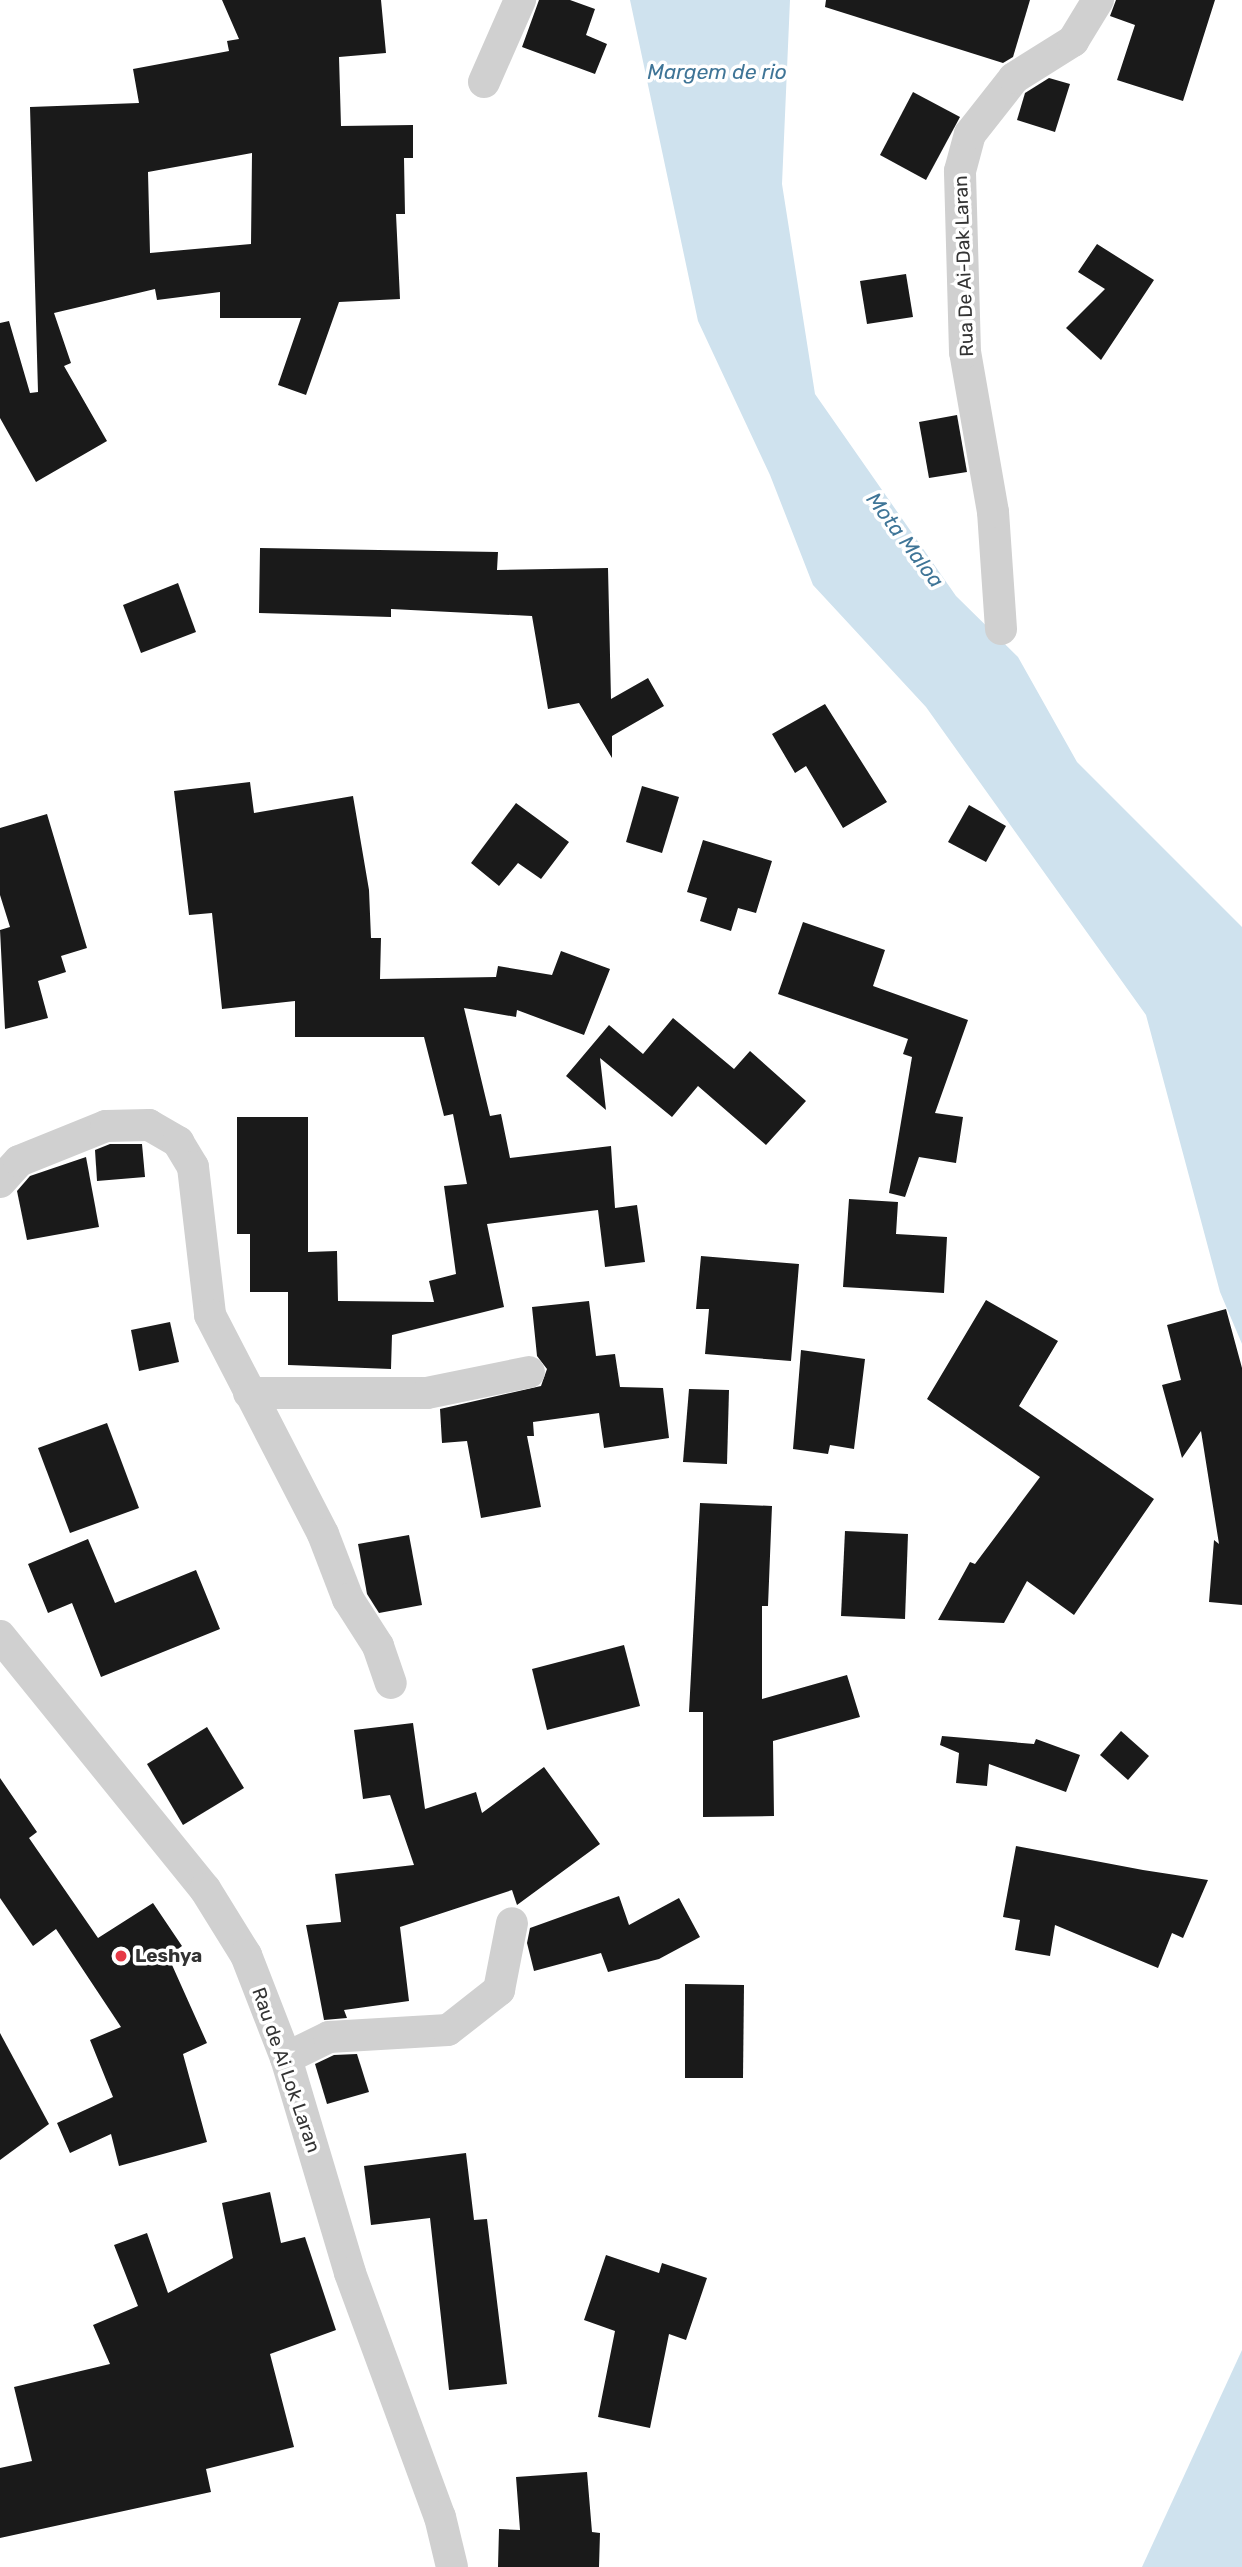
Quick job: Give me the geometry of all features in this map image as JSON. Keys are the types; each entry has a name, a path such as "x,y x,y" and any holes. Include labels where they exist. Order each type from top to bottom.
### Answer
{"street":[{"path":"484,82 520,0"},
{"name":"Rua De Ai-Dak Laran","path":"1001,629 993,512 965,352 964,146 1014,78 1073,41 1097,0"},
{"path":"0,1182 19,1161 106,1126 149,1125 178,1142 192,1167 210,1315 323,1534 348,1599 378,1646 391,1683"},
{"path":"249,1393 427,1393 529,1372"},
{"name":"Rau de Ai Lok Laran","path":"0,1636 205,1889 246,1955 286,2058 350,2273 440,2517 452,2567"},
{"path":"286,2058 329,2037 448,2030 499,1990 512,1923"}],"water":[{"name":"Margem de rio","path":"630,0 790,0 782,184 815,394 956,596 1018,657 1077,762 1242,927 1242,1344 1220,1292 1146,1015 926,707 813,585 770,475 698,321"},
{"path":"1242,2350 1242,2567 1142,2567"}],"building":[{"path":"222,0 381,0 386,53 339,57 341,126 413,125 413,158 404,158 405,214 396,214 400,299 339,302 306,395 278,385 301,318 220,318 220,292 157,300 155,289 54,313 71,363 64,366 107,441 36,482 0,418 0,323 9,321 30,393 38,392 30,107 139,103 133,69 229,51 227,41 239,39","holes":["252,153 251,244 150,253 148,172"]},
{"path":"539,0 570,0 595,9 586,35 607,44 595,74 522,47"},
{"path":"826,0 1030,0 1013,57 1003,63 825,7"},
{"path":"1116,0 1215,0 1183,101 1117,80 1135,25 1110,16"},
{"path":"1049,78 1070,84 1055,132 1017,120 1025,93"},
{"path":"913,92 960,117 926,180 880,155"},
{"path":"1097,244 1154,280 1101,360 1066,328 1105,289 1078,272"},
{"path":"906,274 913,317 867,324 860,281"},
{"path":"957,415 967,472 929,478 919,422"},
{"path":"260,548 498,552 497,570 608,568 611,699 648,678 664,706 612,736 612,758 579,703 548,709 532,616 391,609 391,617 259,613"},
{"path":"178,583 196,632 141,653 123,605"},
{"path":"825,704 887,802 843,828 806,766 795,773 772,734"},
{"path":"250,782 254,813 353,796 369,890 371,938 381,938 380,979 496,977 498,966 552,975 561,951 610,969 584,1035 517,1010 516,1017 464,1008 490,1116 501,1114 510,1158 611,1146 615,1208 637,1205 645,1262 605,1267 598,1210 487,1224 504,1307 392,1335 391,1369 288,1365 288,1292 250,1292 250,1234 237,1234 237,1117 308,1117 308,1252 337,1251 338,1301 434,1302 429,1281 456,1274 444,1186 467,1184 453,1114 444,1116 424,1037 295,1037 295,1001 222,1009 212,913 189,915 174,791"},
{"path":"642,786 679,797 662,853 626,842"},
{"path":"516,803 569,842 541,879 518,863 499,886 471,863"},
{"path":"969,805 1006,826 986,862 948,842"},
{"path":"47,814 87,948 61,956 66,972 38,981 48,1018 5,1029 0,930 10,927 0,895 0,828"},
{"path":"703,840 772,861 756,913 738,908 731,931 700,921 707,898 687,892"},
{"path":"803,922 885,950 873,986 968,1020 935,1113 963,1117 956,1163 919,1157 905,1197 889,1193 912,1057 903,1054 908,1039 778,994"},
{"path":"673,1018 734,1069 750,1051 806,1101 766,1145 698,1086 672,1117 600,1058 606,1110 566,1076 609,1025 643,1054"},
{"path":"110,1144 142,1144 145,1177 97,1181 95,1150"},
{"path":"86,1157 99,1227 27,1240 17,1191 30,1176"},
{"path":"849,1199 898,1202 896,1234 947,1237 944,1293 843,1287"},
{"path":"701,1256 799,1264 791,1361 705,1354 709,1309 696,1309"},
{"path":"986,1300 1058,1341 1019,1406 1154,1499 1074,1615 1027,1581 1004,1623 938,1620 970,1562 975,1564 1040,1477 927,1399"},
{"path":"589,1301 596,1356 615,1354 620,1387 663,1388 669,1438 604,1448 599,1413 533,1422 534,1436 527,1436 541,1507 481,1518 467,1441 442,1443 440,1409 541,1386 547,1369 537,1356 532,1307"},
{"path":"1226,1309 1242,1368 1242,1605 1209,1602 1214,1540 1219,1544 1201,1431 1182,1458 1162,1385 1181,1380 1167,1325"},
{"path":"170,1322 179,1362 139,1371 131,1330"},
{"path":"801,1350 865,1359 854,1449 830,1445 828,1454 793,1449"},
{"path":"689,1389 729,1390 727,1464 683,1462"},
{"path":"107,1423 139,1508 70,1533 38,1448"},
{"path":"700,1503 772,1506 768,1606 762,1606 762,1699 847,1675 860,1717 773,1741 774,1816 703,1817 703,1712 689,1712"},
{"path":"845,1531 908,1534 905,1619 841,1616"},
{"path":"409,1535 422,1605 379,1613 367,1594 358,1544"},
{"path":"88,1539 115,1603 196,1570 220,1629 101,1677 72,1603 48,1613 28,1564"},
{"path":"624,1645 640,1706 547,1730 532,1669"},
{"path":"413,1723 425,1809 476,1792 482,1813 544,1767 600,1844 517,1905 512,1890 400,1927 409,2001 344,2010 347,2018 324,2020 306,1925 341,1922 335,1874 414,1865 390,1795 363,1799 354,1730"},
{"path":"207,1727 244,1788 183,1825 147,1764"},
{"path":"1121,1731 1149,1756 1128,1780 1100,1755"},
{"path":"942,1736 1034,1744 1036,1739 1080,1755 1066,1792 989,1764 987,1786 956,1783 959,1753 940,1745"},
{"path":"0,1778 37,1832 29,1838 98,1938 153,1903 182,1946 168,1956 207,2043 183,2054 207,2142 119,2166 111,2134 70,2153 57,2123 113,2097 90,2040 121,2027 56,1929 33,1946 0,1898"},
{"path":"1016,1846 1208,1880 1183,1938 1172,1933 1158,1968 1055,1925 1050,1956 1015,1950 1020,1920 1003,1917"},
{"path":"619,1896 629,1925 679,1898 700,1937 659,1959 608,1972 601,1953 534,1971 527,1943 530,1928"},
{"path":"685,1984 744,1985 743,2078 685,2078"},
{"path":"0,2033 49,2124 0,2160"},
{"path":"357,2054 369,2092 327,2104 315,2064 334,2055"},
{"path":"466,2153 474,2220 487,2219 507,2384 449,2390 430,2218 371,2225 364,2166"},
{"path":"270,2192 281,2243 305,2237 336,2330 270,2354 294,2447 206,2469 211,2492 0,2538 0,2468 32,2461 14,2387 110,2364 93,2325 138,2306 114,2245 147,2233 168,2293 233,2258 222,2203"},
{"path":"606,2255 659,2273 662,2263 707,2278 686,2340 669,2334 650,2428 598,2417 615,2331 584,2320"},
{"path":"587,2472 592,2532 600,2533 599,2567 498,2567 499,2529 520,2530 516,2477"}],"place":[{"name":"Leshya","path":"121,1956"}],"water label":[{"name":"Mota Maloa","path":"905,540"}]}
